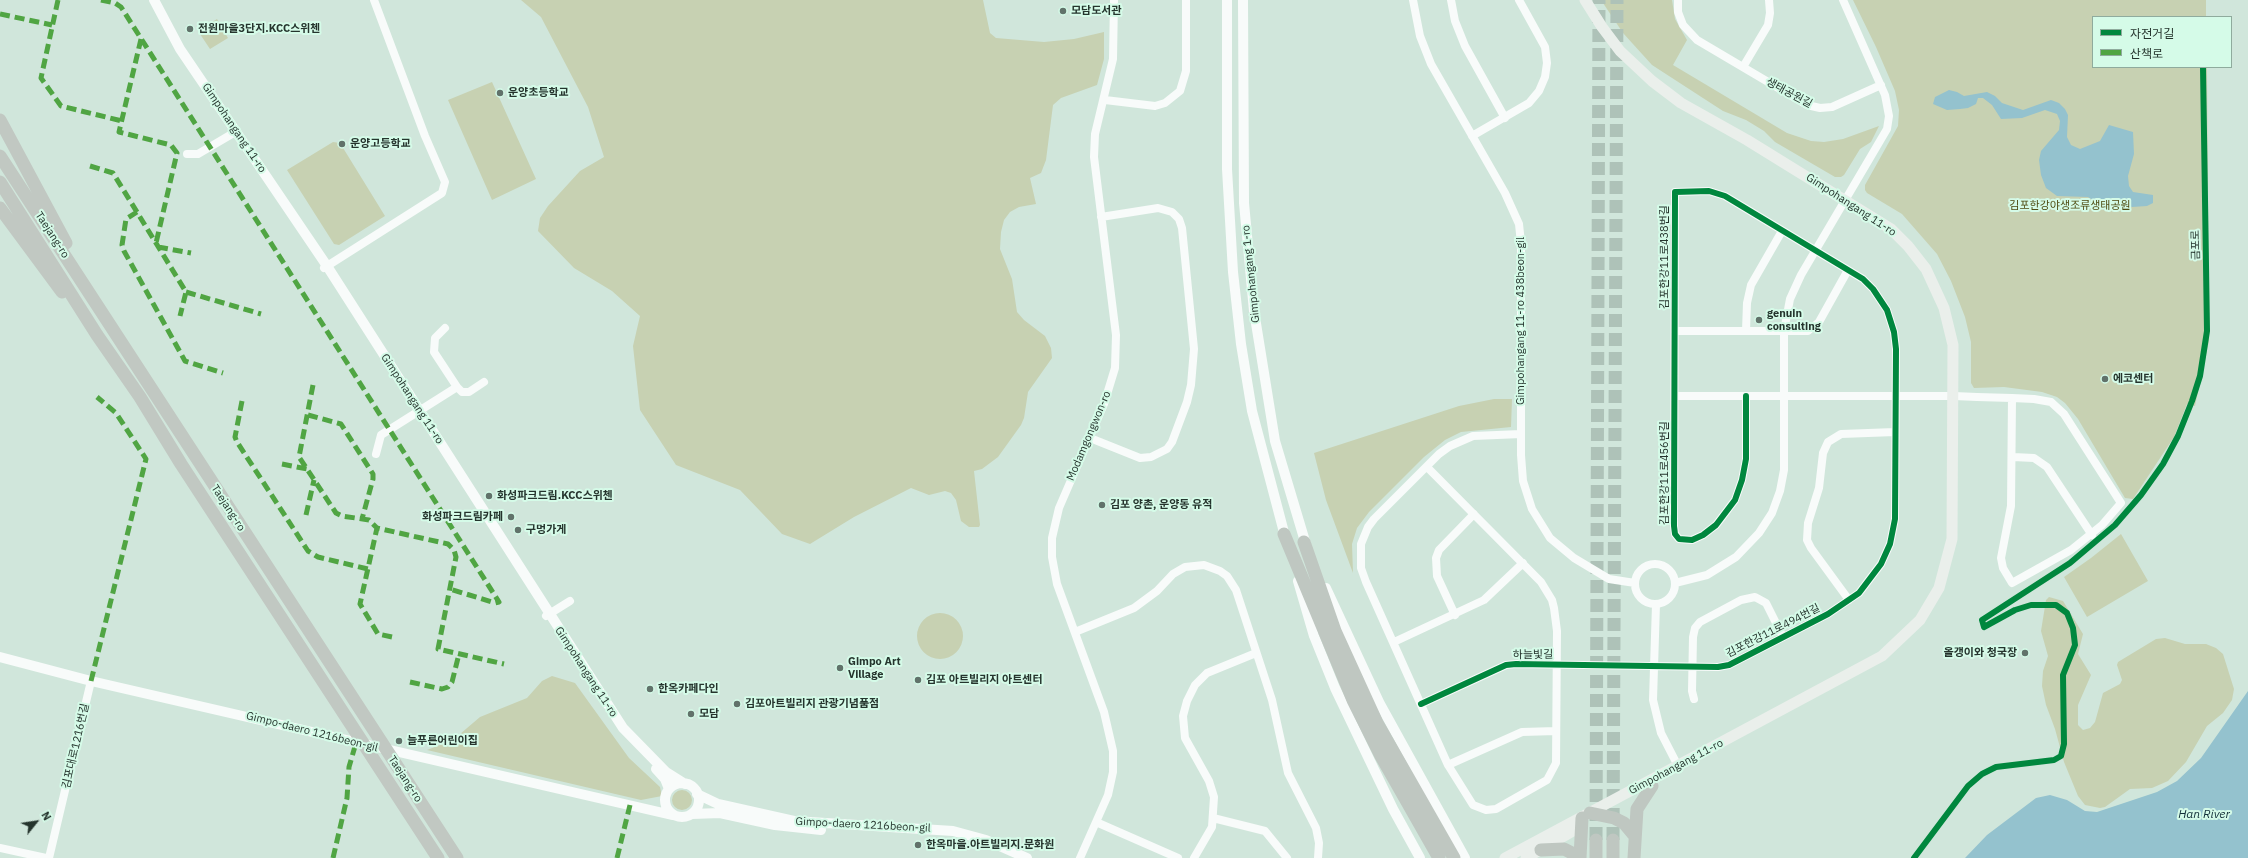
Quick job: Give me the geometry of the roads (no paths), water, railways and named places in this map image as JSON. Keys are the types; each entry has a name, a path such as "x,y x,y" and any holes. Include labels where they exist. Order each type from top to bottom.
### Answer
{"highway":[{"path":"1284,534 1353,700 1381,756 1439,858"},
{"path":"1304,542 1335,631 1361,688 1378,723 1454,858"},
{"path":"1634,858 1636,816 1640,803 1652,786"},
{"path":"1580,858 1589,818 1624,823 1634,835"},
{"path":"1596,840 1596,858"},
{"path":"1613,840 1613,858"},
{"path":"1541,850 1564,849 1574,854 1576,858"}],"main road":[{"name":"Gimpohangang 11-ro","path":"1505,858 1652,786 1824,692 1882,656 1903,639 1920,620 1939,588 1952,539 1954,396 1952,336 1944,308 1934,284 1918,257 1900,236 1845,200 1666,92 1620,51 1602,27 1585,0"},
{"path":"0,120 44,199 97,306"},
{"name":"Taejang-ro","path":"0,156 457,858"},
{"name":"Taejang-ro","path":"0,182 97,335 140,397 349,723 438,858"},
{"path":"0,208 50,278 97,335"},
{"name":"Gimpohangang 11-ro","path":"1526,858 1541,850 1589,818 1678,766 1847,677"}],"street":[{"name":"Gimpohangang 11-ro","path":"150,0 177,51 235,131"},
{"name":"Gimpohangang 11-ro","path":"154,0 180,49 326,267 621,730 662,775 669,789"},
{"path":"326,267 442,193 445,182 425,136 374,0"},
{"name":"Modamgongwon-ro","path":"1080,858 1111,786 1113,751 1104,712 1057,584 1052,557 1052,538 1059,508 1090,438 1112,381 1116,355 1116,335 1101,217 1094,142 1105,100 1113,59 1114,0"},
{"path":"1105,100 1154,106 1165,104 1180,90 1186,71 1186,0"},
{"name":"Gimpohangang 1-ro","path":"1227,0 1227,170 1234,279 1252,411 1284,534 1314,636 1335,688 1393,809 1420,858"},
{"name":"Gimpohangang 1-ro","path":"1243,0 1244,203 1254,311 1275,441 1304,542 1380,704 1465,858"},
{"name":"Gimpohangang 11-ro 438beon-gil","path":"1413,0 1420,36 1428,56 1512,207 1521,233 1521,434 1523,481 1532,509 1542,527 1561,548 1580,562 1610,579 1635,583"},
{"path":"1451,0 1455,21 1465,46 1504,118"},
{"path":"1472,136 1523,108 1534,98 1543,83 1546,71 1545,47 1519,0"},
{"name":"생태공원길","path":"1678,0 1680,18 1692,36 1795,99 1820,108 1845,103 1881,85"},
{"path":"1743,67 1768,25 1770,13 1768,0"},
{"path":"1675,583 1698,578 1726,564 1751,543 1769,518 1777,502 1784,470 1784,331 1786,313 1793,292 1816,250 1887,129 1888,108 1881,85 1843,0"},
{"path":"187,154 198,154 235,131"},
{"name":"김포한강11로438번길","path":"1675,396 1675,192 1709,191 1719,194 1816,250 1848,270 1874,289 1890,316 1895,339 1896,396"},
{"path":"1090,438 1140,458 1151,457 1167,449 1172,442 1187,402 1194,349 1182,228 1179,219 1172,212 1158,208 1101,217"},
{"path":"1746,331 1747,303 1751,285 1782,231"},
{"path":"1675,331 1804,332 1816,326 1848,270"},
{"path":"445,328 435,338 434,352 457,387 462,392 469,392 484,382"},
{"path":"376,454 381,435 457,387"},
{"path":"1675,396 1954,396 2012,398 2051,402 2059,409 2121,503 2114,513 2092,535 2062,556 2012,583 2003,568 2001,558 2011,506 2013,457 2012,398"},
{"name":"김포한강11로456번길","path":"1675,396 1674,531 1679,539 1686,541 1697,538 1716,524 1729,508 1738,491 1746,459 1746,396"},
{"path":"1895,432 1841,434 1828,442 1823,453 1820,488 1808,523 1807,540 1811,548 1849,600 1865,587 1876,573 1891,540 1895,514 1896,396"},
{"name":"하늘빛길","path":"1427,467 1542,582 1552,600 1557,631 1556,763 1547,780 1496,809 1486,810 1472,805 1448,765 1361,568 1361,544 1368,527 1374,519 1427,467 1450,446 1462,440 1487,435 1521,434"},
{"path":"2013,457 2034,458 2047,467 2092,535"},
{"path":"1455,615 1437,576 1436,558 1439,550 1474,514"},
{"path":"1394,642 1455,615 1484,600 1523,563"},
{"path":"1654,564 1666,567 1671,572 1675,583 1670,598 1656,604 1645,601 1639,596 1635,583 1639,572 1649,565 1654,564"},
{"path":"1075,632 1134,608 1157,591 1179,569 1191,565 1204,565 1220,571 1232,582 1276,712 1288,773 1316,828 1319,843 1318,858"},
{"name":"김포한강11로494번길","path":"1694,699 1692,691 1693,637 1697,624 1745,598 1755,597 1766,603 1783,637"},
{"path":"547,615 570,600"},
{"name":"김포한강11로494번길","path":"1654,665 1729,665 1828,614 1849,600"},
{"path":"1656,604 1653,700 1656,718 1678,766"},
{"name":"Gimpohangang 11-ro","path":"547,615 623,728 666,772 685,784"},
{"path":"1194,858 1208,835 1213,818 1214,797 1212,787 1185,738 1183,722 1186,705 1195,684 1207,673 1256,654"},
{"name":"Gimpo-daero 1216beon-gil","path":"0,657 91,681 672,815"},
{"name":"하늘빛길","path":"1421,704 1506,665 1654,665"},
{"name":"김포대로1216번길","path":"49,858 91,681"},
{"path":"1448,765 1522,732 1556,731"},
{"path":"679,783 685,784 690,786 697,794 698,805 692,814 683,818 672,815 665,806 665,800 669,789 679,783"},
{"name":"Gimpo-daero 1216beon-gil","path":"697,794 718,804 782,819 954,831 986,840 1027,858"},
{"path":"649,809 665,800"},
{"name":"Gimpo-daero 1216beon-gil","path":"692,814 720,813 799,829 952,837 991,848 1012,858"},
{"path":"1213,818 1265,831 1287,858"},
{"path":"1096,822 1178,858"},
{"path":"0,848 46,858"}],"water":[{"path":"1949,90 1964,96 1987,92 1995,96 2002,103 2023,110 2051,100 2059,103 2068,115 2067,137 2071,145 2080,149 2100,141 2109,125 2133,132 2134,154 2128,176 2129,186 2133,192 2153,195 2153,203 2147,206 2132,207 2119,201 2112,203 2106,210 2097,207 2094,201 2088,197 2057,196 2046,188 2041,175 2039,160 2041,151 2059,130 2060,121 2057,114 2045,110 2022,118 2001,119 1992,105 1983,98 1978,98 1976,104 1968,108 1960,109 1947,110 1933,104 1935,97"},
{"name":"Han River","path":"2248,691 2248,858 1965,858 1987,835 2036,798 2050,795 2067,800 2085,811 2097,812 2157,792 2177,781 2201,758"}],"tunnel":[{"path":"1596,840 1599,0"},
{"path":"1613,840 1617,0"}],"place":[{"name":"모담도서관","path":"1063,11"},
{"name":"전원마을3단지.KCC스위첸","path":"190,29"},
{"name":"운양초등학교","path":"500,93"},
{"name":"운양고등학교","path":"342,144"},
{"name":"genuin consulting","path":"1759,320"},
{"name":"에코센터","path":"2105,379"},
{"name":"화성파크드림.KCC스위첸","path":"489,496"},
{"name":"김포 양촌, 운양동 유적","path":"1102,505"},
{"name":"화성파크드림카페","path":"511,517"},
{"name":"구멍가게","path":"518,530"},
{"name":"올갱이와 청국장","path":"2025,653"},
{"name":"Gimpo Art Village","path":"840,668"},
{"name":"김포 아트빌리지 아트센터","path":"918,680"},
{"name":"한옥카페다인","path":"650,689"},
{"name":"김포아트빌리지 관광기념품점","path":"737,704"},
{"name":"모담","path":"691,714"},
{"name":"늘푸른어린이집","path":"399,741"},
{"name":"한옥마을.아트빌리지.문화원","path":"918,845"}],"park label":[{"name":"김포한강야생조류생태공원","path":"2070,206"}]}
